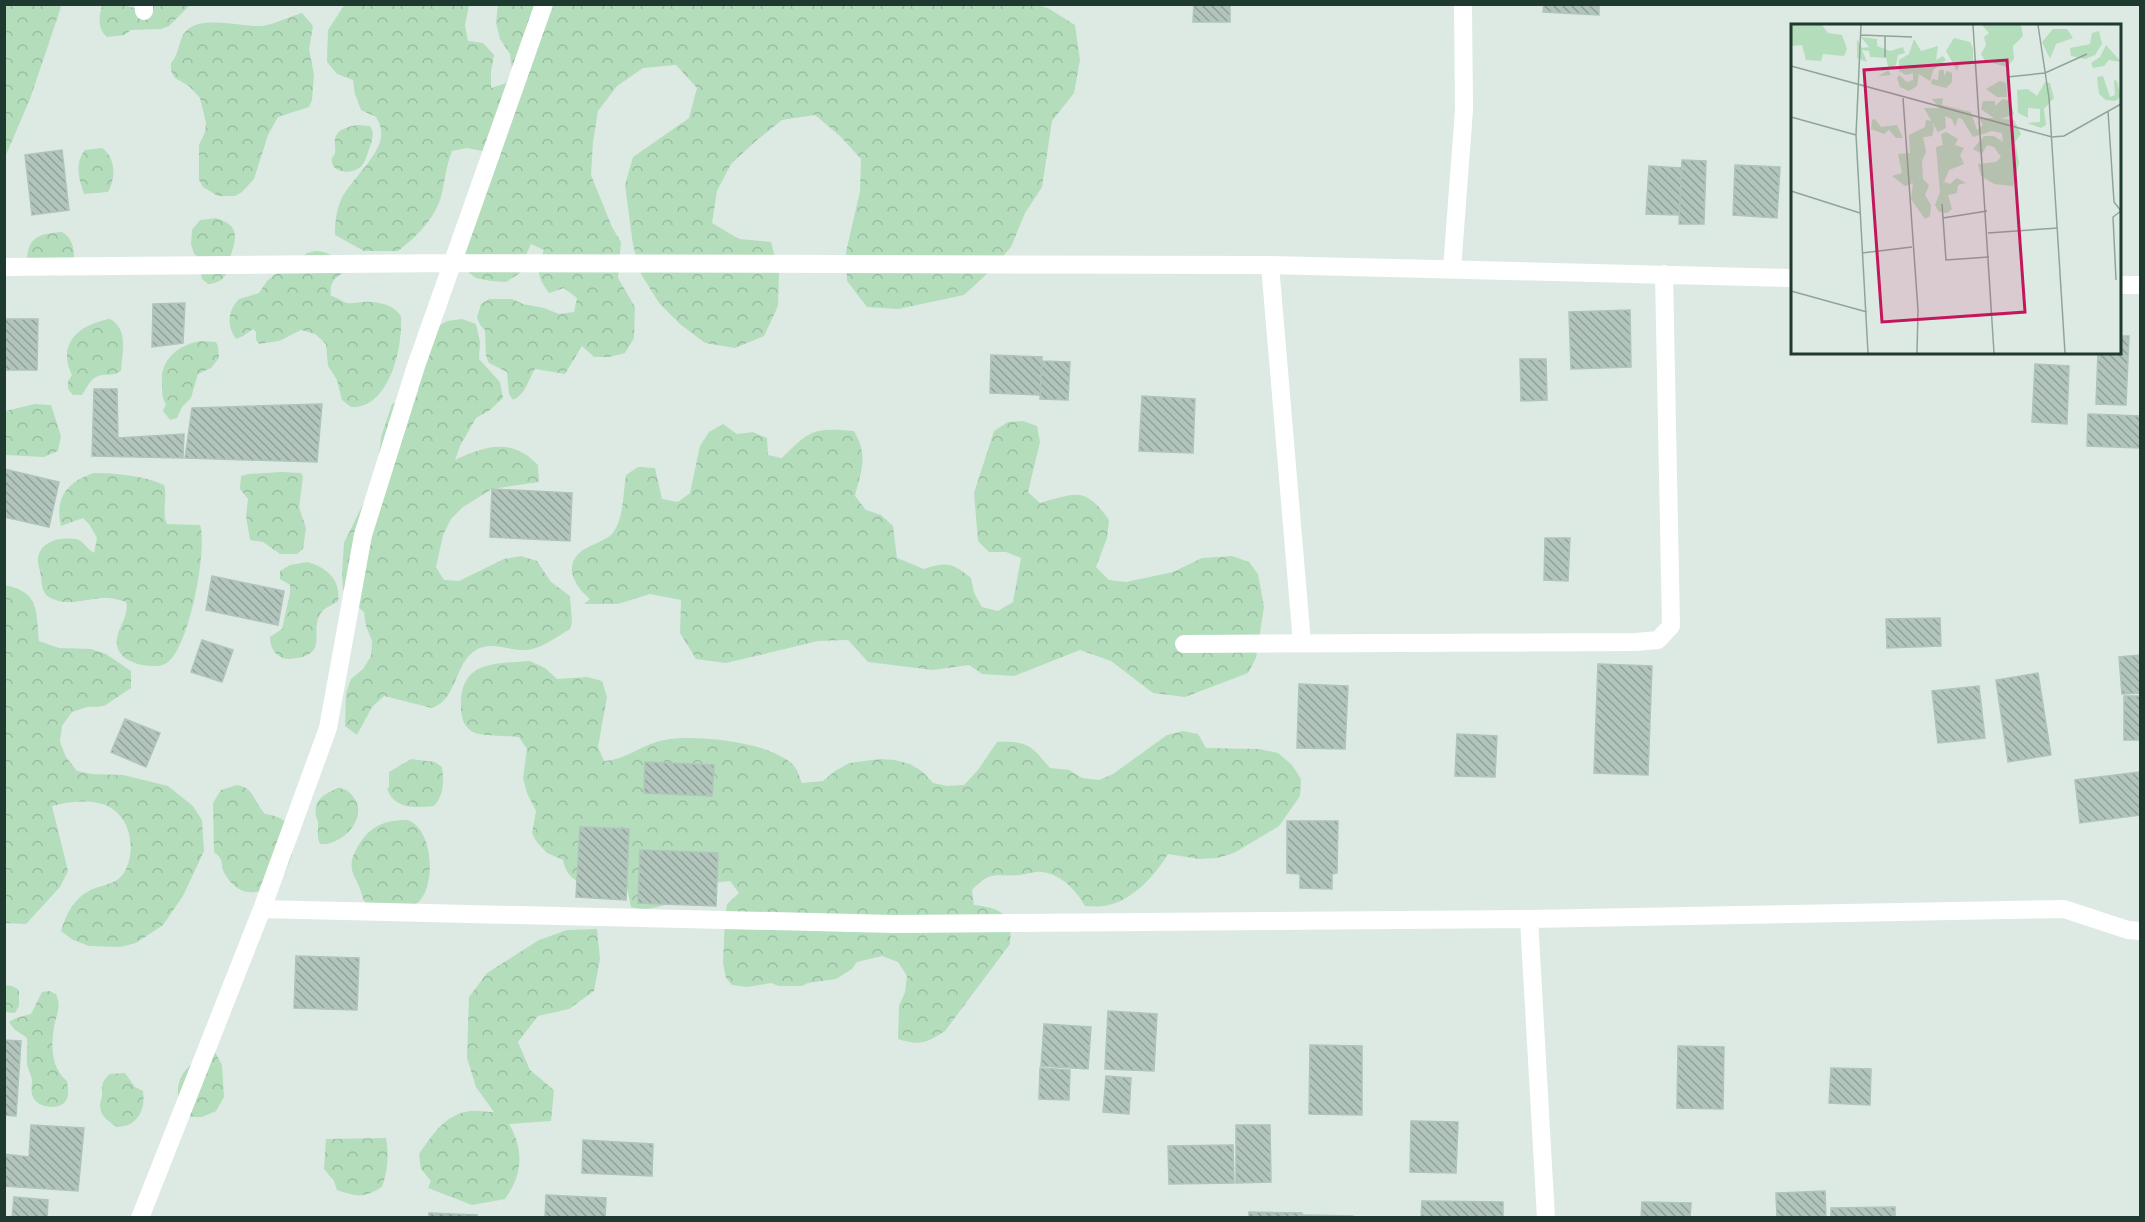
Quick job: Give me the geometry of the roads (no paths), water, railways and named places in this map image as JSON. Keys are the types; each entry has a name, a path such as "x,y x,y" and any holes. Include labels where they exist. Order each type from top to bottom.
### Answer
{"street":[{"path":"140,1218 262,909 328,728 363,535 416,366 544,4"},
{"path":"1452,269 1464,110 1463,4"},
{"path":"4,267 452,263 1270,265 1791,278"},
{"path":"1270,265 1302,643"},
{"path":"1184,644 1658,640 1671,626 1664,274"},
{"path":"2121,285 2140,285"},
{"path":"262,909 894,924 1529,919 2064,909 2140,932"},
{"path":"1529,919 1546,1218"}]}
